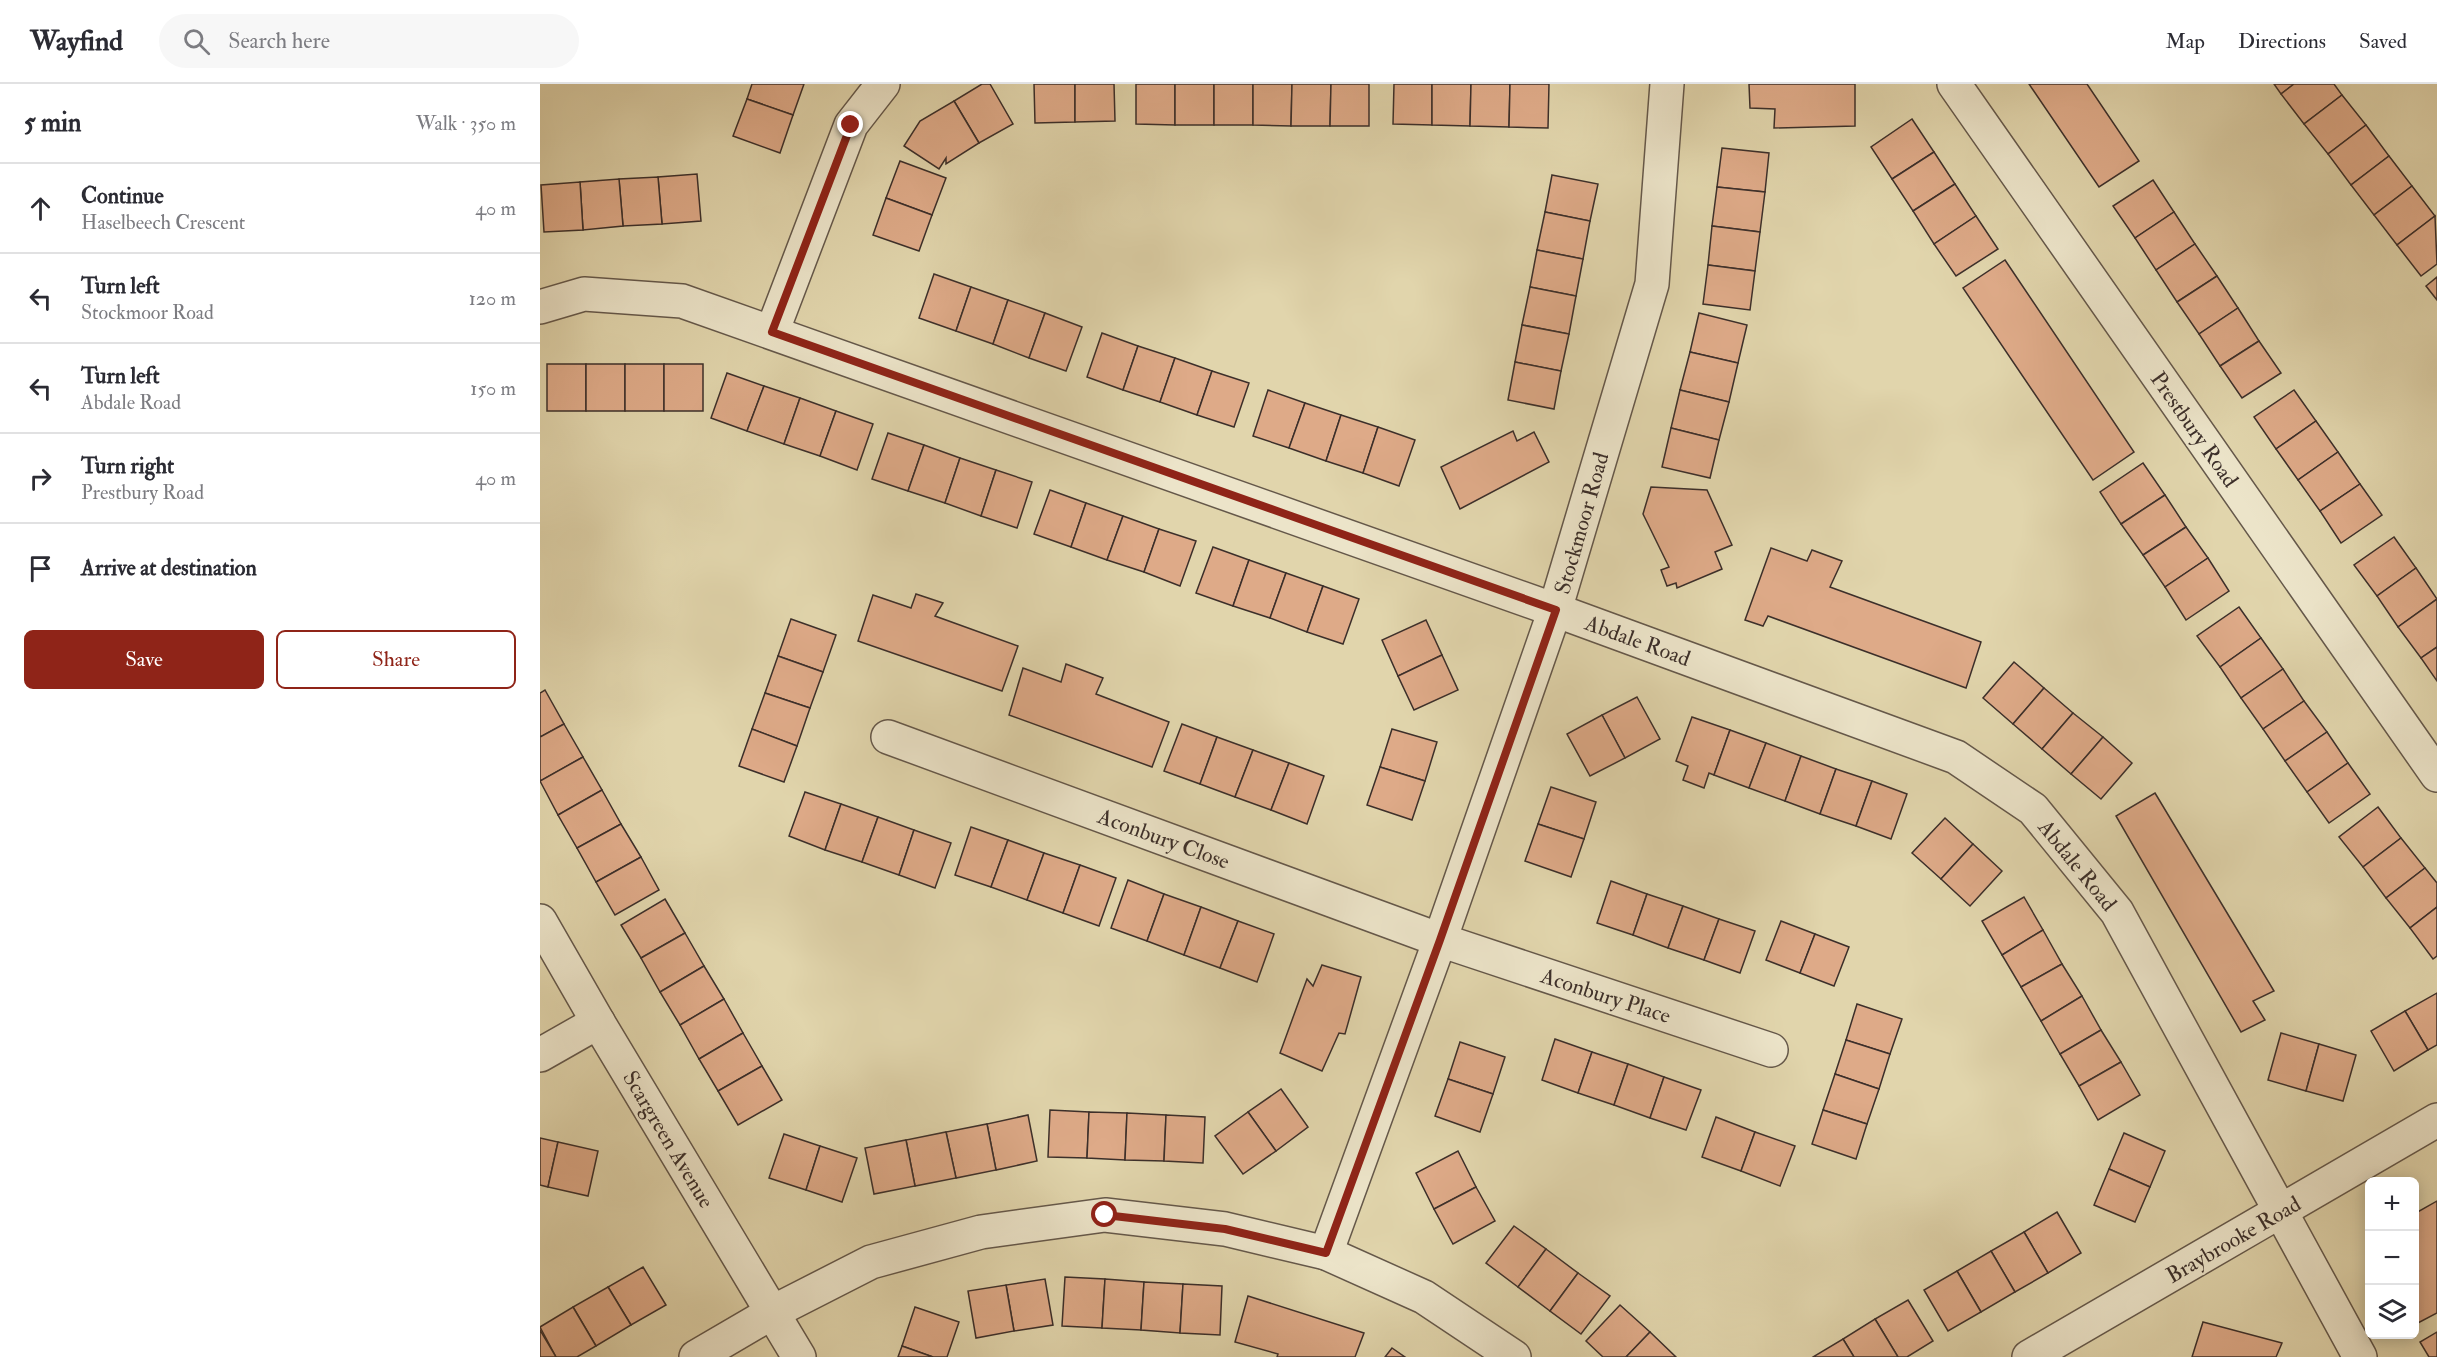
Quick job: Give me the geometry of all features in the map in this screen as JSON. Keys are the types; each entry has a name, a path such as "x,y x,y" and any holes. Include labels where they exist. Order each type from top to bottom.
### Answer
{"street":[{"path":"772,332 851,125 883,84"},
{"name":"Stockmoor Road","path":"1326,1253 1440,940 1556,610 1652,284 1667,84"},
{"name":"Prestbury Road","path":"1954,84 2437,775"},
{"name":"Abdale Road","path":"540,308 584,294 682,301 1556,610 1956,757 2033,808 2117,912 2360,1357"},
{"name":"Aconbury Close","path":"888,737 1440,940"},
{"name":"Scargreen Avenue","path":"540,921 799,1357"},
{"name":"Aconbury Place","path":"1440,940 1771,1050"},
{"path":"540,1055 598,1022"},
{"name":"Braybrooke Road","path":"2029,1357 2437,1120"},
{"path":"696,1357 773,1312 871,1262 981,1232 1105,1215 1225,1229 1326,1253 1424,1297 1514,1357"}],"building":[{"path":"752,84 804,84 793,115 747,99"},
{"path":"982,84 990,84 1013,124 979,143 954,101"},
{"path":"1034,84 1075,84 1075,122 1035,123"},
{"path":"1075,84 1114,84 1115,121 1075,122"},
{"path":"1136,84 1175,84 1175,125 1136,124"},
{"path":"1175,84 1214,84 1214,125 1175,125"},
{"path":"1214,84 1253,84 1253,125 1214,125"},
{"path":"1253,84 1292,84 1291,126 1253,125"},
{"path":"1292,84 1331,84 1330,126 1291,126"},
{"path":"1331,84 1369,84 1369,126 1330,126"},
{"path":"1394,84 1432,84 1432,125 1393,124"},
{"path":"1432,84 1471,84 1470,126 1432,125"},
{"path":"1471,84 1510,84 1509,127 1470,126"},
{"path":"1510,84 1549,84 1548,128 1509,127"},
{"path":"1749,84 1855,84 1855,126 1774,128 1775,109 1750,108"},
{"path":"2029,84 2087,84 2139,161 2099,187"},
{"path":"2274,84 2294,84 2281,94"},
{"path":"2294,84 2334,84 2342,95 2304,124 2281,94"},
{"path":"2342,95 2366,125 2328,154 2304,124"},
{"path":"747,99 793,115 780,153 733,136"},
{"path":"954,101 979,143 946,164 946,158 939,169 904,146 920,121"},
{"path":"1912,119 1934,152 1892,179 1871,147"},
{"path":"2366,125 2389,156 2351,185 2328,154"},
{"path":"1722,148 1769,153 1765,192 1717,187"},
{"path":"1934,152 1955,184 1913,211 1892,179"},
{"path":"2389,156 2412,186 2374,215 2351,185"},
{"path":"900,161 946,178 932,215 886,198"},
{"path":"697,174 701,221 662,224 658,177"},
{"path":"1552,175 1598,184 1590,221 1545,212"},
{"path":"658,177 662,224 623,226 619,179"},
{"path":"619,179 623,226 583,230 580,182"},
{"path":"2153,180 2174,212 2135,238 2113,206"},
{"path":"580,182 583,230 544,232 541,185"},
{"path":"1955,184 1976,216 1934,244 1913,211"},
{"path":"2412,186 2435,216 2397,245 2374,215"},
{"path":"1717,187 1765,192 1760,232 1712,226"},
{"path":"886,198 932,215 919,251 873,235"},
{"path":"1545,212 1590,221 1583,259 1537,250"},
{"path":"2174,212 2195,244 2156,270 2135,238"},
{"path":"1976,216 1998,249 1956,276 1934,244"},
{"path":"2435,216 2437,264 2421,276 2397,245"},
{"path":"1712,226 1760,232 1755,271 1708,265"},
{"path":"2195,244 2217,276 2177,302 2156,270"},
{"path":"1537,250 1583,259 1576,296 1530,287"},
{"path":"2005,260 2134,452 2093,480 1963,288"},
{"path":"1708,265 1755,271 1750,310 1703,304"},
{"path":"934,274 971,287 956,331 919,318"},
{"path":"2217,276 2238,308 2199,334 2177,302"},
{"path":"2437,277 2437,300 2426,286"},
{"path":"971,287 1008,300 993,344 956,331"},
{"path":"1530,287 1576,296 1569,334 1522,325"},
{"path":"1008,300 1045,313 1029,358 993,344"},
{"path":"2238,308 2259,341 2220,366 2199,334"},
{"path":"1045,313 1082,327 1066,371 1029,358"},
{"path":"1699,313 1747,325 1738,363 1690,352"},
{"path":"1522,325 1569,334 1561,371 1515,362"},
{"path":"1102,333 1138,346 1123,390 1087,377"},
{"path":"2259,341 2281,373 2242,398 2220,366"},
{"path":"1138,346 1175,358 1160,402 1123,390"},
{"path":"1690,352 1738,363 1729,402 1680,390"},
{"path":"1175,358 1212,371 1197,415 1160,402"},
{"path":"1515,362 1561,371 1554,409 1508,400"},
{"path":"547,364 586,364 586,411 547,411"},
{"path":"586,364 625,364 625,411 586,411"},
{"path":"625,364 664,364 664,411 625,411"},
{"path":"664,364 703,364 703,411 664,411"},
{"path":"1212,371 1249,383 1234,427 1197,415"},
{"path":"727,373 764,386 747,431 711,418"},
{"path":"764,386 800,398 784,444 747,431"},
{"path":"1268,390 1305,403 1289,448 1253,436"},
{"path":"1680,390 1729,402 1719,440 1671,428"},
{"path":"2294,390 2316,421 2276,449 2254,417"},
{"path":"800,398 836,411 820,456 784,444"},
{"path":"1305,403 1341,415 1326,461 1289,448"},
{"path":"836,411 873,424 857,470 820,456"},
{"path":"1341,415 1378,427 1363,473 1326,461"},
{"path":"2316,421 2338,452 2298,480 2276,449"},
{"path":"1378,427 1415,440 1399,486 1363,473"},
{"path":"1671,428 1719,440 1710,478 1662,467"},
{"path":"1513,431 1517,441 1534,432 1549,462 1460,509 1441,467"},
{"path":"888,433 924,445 908,491 872,479"},
{"path":"924,445 960,458 945,503 908,491"},
{"path":"2338,452 2360,484 2320,511 2298,480"},
{"path":"960,458 996,470 981,516 945,503"},
{"path":"2143,463 2165,495 2121,524 2100,492"},
{"path":"996,470 1032,482 1017,528 981,516"},
{"path":"2360,484 2382,515 2341,543 2320,511"},
{"path":"1651,487 1707,490 1732,545 1715,552 1722,569 1677,588 1676,583 1667,586 1661,570 1669,567 1643,514"},
{"path":"1050,490 1086,503 1071,547 1034,534"},
{"path":"2165,495 2186,527 2143,555 2121,524"},
{"path":"1086,503 1123,516 1107,560 1071,547"},
{"path":"1123,516 1159,529 1144,572 1107,560"},
{"path":"2186,527 2208,558 2165,587 2143,555"},
{"path":"1159,529 1196,541 1180,586 1144,572"},
{"path":"2394,537 2416,568 2377,596 2354,565"},
{"path":"1213,547 1249,560 1233,606 1196,593"},
{"path":"1771,548 1807,561 1812,550 1842,561 1830,587 1981,642 1966,688 1768,616 1763,626 1745,620"},
{"path":"2208,558 2229,591 2186,620 2165,587"},
{"path":"1249,560 1286,573 1270,618 1233,606"},
{"path":"2416,568 2437,599 2398,627 2377,596"},
{"path":"1286,573 1323,586 1307,632 1270,618"},
{"path":"1323,586 1359,599 1343,644 1307,632"},
{"path":"916,594 943,603 935,616 1018,646 1002,691 858,641 873,595 911,608"},
{"path":"2437,599 2437,647 2421,658 2398,627"},
{"path":"2239,607 2261,638 2220,667 2197,636"},
{"path":"791,619 836,635 823,672 778,656"},
{"path":"1426,620 1442,655 1398,676 1382,640"},
{"path":"2261,638 2283,669 2241,698 2220,667"},
{"path":"2437,647 2437,681 2421,658"},
{"path":"1442,655 1458,690 1414,710 1398,676"},
{"path":"778,656 823,672 810,708 765,693"},
{"path":"2014,662 2044,688 2013,724 1983,698"},
{"path":"1066,664 1103,678 1096,694 1169,722 1152,767 1009,715 1023,668 1061,682"},
{"path":"2283,669 2304,701 2263,729 2241,698"},
{"path":"2044,688 2073,713 2042,749 2013,724"},
{"path":"545,690 564,724 540,737 540,693"},
{"path":"765,693 810,708 797,746 752,729"},
{"path":"1637,697 1660,739 1625,758 1602,715"},
{"path":"2304,701 2327,732 2285,761 2263,729"},
{"path":"2073,713 2103,737 2071,774 2042,749"},
{"path":"1602,715 1625,758 1590,776 1567,734"},
{"path":"1692,717 1730,730 1714,775 1709,773 1704,788 1683,780 1688,766 1676,761"},
{"path":"564,724 583,757 540,781 540,737"},
{"path":"1182,724 1217,737 1200,784 1164,771"},
{"path":"752,729 797,746 784,782 739,766"},
{"path":"1392,729 1437,742 1425,781 1380,767"},
{"path":"1730,730 1766,743 1749,788 1714,775"},
{"path":"2327,732 2348,763 2307,792 2285,761"},
{"path":"1217,737 1253,750 1235,797 1200,784"},
{"path":"2103,737 2132,763 2101,799 2071,774"},
{"path":"1766,743 1801,756 1785,801 1749,788"},
{"path":"1253,750 1289,763 1271,810 1235,797"},
{"path":"1801,756 1836,769 1820,814 1785,801"},
{"path":"583,757 602,790 558,815 540,781"},
{"path":"1289,763 1324,776 1307,824 1271,810"},
{"path":"2348,763 2370,794 2329,823 2307,792"},
{"path":"1380,767 1425,781 1412,820 1367,805"},
{"path":"1836,769 1872,781 1856,826 1820,814"},
{"path":"1872,781 1907,794 1891,839 1856,826"},
{"path":"1551,787 1596,802 1584,839 1538,824"},
{"path":"602,790 621,824 577,848 558,815"},
{"path":"805,792 841,804 825,850 789,836"},
{"path":"2155,793 2274,991 2253,1001 2265,1020 2241,1032 2116,816"},
{"path":"841,804 878,817 862,862 825,850"},
{"path":"2378,807 2401,838 2363,867 2339,837"},
{"path":"878,817 914,830 899,875 862,862"},
{"path":"1945,818 1973,844 1941,879 1912,853"},
{"path":"621,824 641,857 596,882 577,848"},
{"path":"1538,824 1584,839 1571,877 1525,861"},
{"path":"971,827 1008,840 991,887 955,875"},
{"path":"914,830 951,843 935,888 899,875"},
{"path":"2401,838 2425,868 2386,898 2363,867"},
{"path":"1008,840 1044,853 1027,900 991,887"},
{"path":"1973,844 2002,871 1970,906 1941,879"},
{"path":"1044,853 1080,865 1063,913 1027,900"},
{"path":"641,857 659,890 615,915 596,882"},
{"path":"1080,865 1116,878 1099,926 1063,913"},
{"path":"2425,868 2437,883 2437,907 2410,928 2386,898"},
{"path":"1128,880 1164,894 1147,941 1111,928"},
{"path":"1611,881 1647,894 1633,935 1597,923"},
{"path":"1164,894 1201,907 1184,955 1147,941"},
{"path":"1647,894 1683,906 1668,948 1633,935"},
{"path":"2024,897 2043,930 2002,955 1982,921"},
{"path":"665,899 685,933 641,958 621,925"},
{"path":"1683,906 1719,919 1704,960 1668,948"},
{"path":"1201,907 1238,921 1220,968 1184,955"},
{"path":"2437,907 2437,956 2433,959 2410,928"},
{"path":"1719,919 1755,931 1740,973 1704,960"},
{"path":"1238,921 1274,934 1257,982 1220,968"},
{"path":"1781,921 1815,934 1800,973 1766,960"},
{"path":"2043,930 2062,964 2021,987 2002,955"},
{"path":"685,933 704,966 660,992 641,958"},
{"path":"1815,934 1849,947 1834,986 1800,973"},
{"path":"2062,964 2082,996 2041,1021 2021,987"},
{"path":"1322,965 1361,977 1345,1034 1339,1033 1322,1071 1280,1053 1307,979 1313,986"},
{"path":"704,966 724,999 680,1025 660,992"},
{"path":"2437,993 2437,1045 2428,1050 2405,1011"},
{"path":"2082,996 2101,1030 2060,1054 2041,1021"},
{"path":"724,999 743,1033 699,1059 680,1025"},
{"path":"1857,1004 1902,1019 1890,1054 1846,1040"},
{"path":"2405,1011 2428,1050 2394,1071 2371,1031"},
{"path":"2101,1030 2121,1062 2079,1086 2060,1054"},
{"path":"743,1033 762,1066 718,1091 699,1059"},
{"path":"2281,1033 2319,1044 2306,1091 2268,1080"},
{"path":"1555,1039 1592,1052 1578,1093 1542,1080"},
{"path":"1846,1040 1890,1054 1879,1089 1835,1074"},
{"path":"1460,1042 1505,1057 1493,1094 1448,1079"},
{"path":"2319,1044 2356,1055 2343,1101 2306,1091"},
{"path":"1592,1052 1628,1064 1614,1105 1578,1093"},
{"path":"2121,1062 2140,1095 2098,1120 2079,1086"},
{"path":"1628,1064 1664,1077 1650,1118 1614,1105"},
{"path":"762,1066 782,1100 738,1125 718,1091"},
{"path":"1835,1074 1879,1089 1867,1124 1823,1110"},
{"path":"1664,1077 1701,1090 1686,1130 1650,1118"},
{"path":"1448,1079 1493,1094 1480,1132 1435,1116"},
{"path":"1281,1089 1308,1127 1276,1151 1248,1112"},
{"path":"1050,1110 1089,1112 1087,1158 1048,1157"},
{"path":"1823,1110 1867,1124 1856,1159 1812,1144"},
{"path":"1089,1112 1127,1113 1125,1160 1087,1158"},
{"path":"1248,1112 1276,1151 1243,1174 1215,1136"},
{"path":"1127,1113 1166,1115 1164,1161 1125,1160"},
{"path":"1028,1115 1037,1161 996,1170 987,1124"},
{"path":"1166,1115 1205,1117 1203,1163 1164,1161"},
{"path":"1716,1117 1755,1132 1741,1171 1702,1157"},
{"path":"987,1124 996,1170 956,1178 946,1132"},
{"path":"946,1132 956,1178 915,1186 906,1140"},
{"path":"1755,1132 1795,1146 1780,1186 1741,1171"},
{"path":"2124,1133 2165,1151 2150,1187 2109,1169"},
{"path":"784,1134 820,1146 806,1190 769,1178"},
{"path":"540,1138 558,1142 548,1187 540,1185"},
{"path":"906,1140 915,1186 874,1194 865,1148"},
{"path":"558,1142 598,1151 588,1196 548,1187"},
{"path":"820,1146 857,1158 842,1202 806,1190"},
{"path":"1458,1151 1476,1187 1434,1209 1416,1173"},
{"path":"2109,1169 2150,1187 2135,1222 2094,1205"},
{"path":"1476,1187 1495,1221 1453,1244 1434,1209"},
{"path":"2437,1201 2437,1313 2419,1322 2419,1231 2419,1211"},
{"path":"2057,1212 2081,1253 2048,1273 2024,1232"},
{"path":"1514,1226 1546,1249 1518,1287 1486,1263"},
{"path":"2024,1232 2048,1273 2015,1292 1991,1251"},
{"path":"1546,1249 1578,1273 1550,1311 1518,1287"},
{"path":"1991,1251 2015,1292 1981,1312 1957,1271"},
{"path":"643,1267 666,1305 631,1325 608,1287"},
{"path":"1957,1271 1981,1312 1948,1331 1924,1290"},
{"path":"1578,1273 1610,1296 1581,1334 1550,1311"},
{"path":"1065,1277 1105,1279 1102,1328 1062,1326"},
{"path":"1045,1279 1053,1325 1014,1331 1006,1285"},
{"path":"1105,1279 1144,1282 1141,1330 1102,1328"},
{"path":"1144,1282 1183,1284 1180,1333 1141,1330"},
{"path":"1183,1284 1222,1286 1220,1335 1180,1333"},
{"path":"1006,1285 1014,1331 976,1338 968,1291"},
{"path":"608,1287 631,1325 596,1346 573,1307"},
{"path":"1248,1296 1364,1333 1355,1357 1277,1357 1278,1354 1235,1342"},
{"path":"1908,1300 1933,1341 1907,1357 1898,1357 1875,1319"},
{"path":"1620,1305 1650,1332 1626,1357 1603,1357 1586,1341"},
{"path":"573,1307 596,1346 577,1357 556,1357 540,1327"},
{"path":"915,1307 959,1322 947,1357 933,1357 902,1346"},
{"path":"1875,1319 1898,1357 1854,1357 1843,1339"},
{"path":"2203,1322 2282,1343 2276,1357 2192,1357"},
{"path":"540,1330 556,1357 540,1357"},
{"path":"1650,1332 1676,1357 1626,1357"},
{"path":"2437,1332 2437,1357 2429,1357 2420,1342"},
{"path":"1843,1339 1854,1357 1813,1357"},
{"path":"902,1346 933,1357 898,1357"},
{"path":"1392,1348 1405,1357 1385,1357"}],"route":[{"path":"851,125 772,332 1556,610 1440,940 1326,1253 1225,1229 1105,1215"}]}
